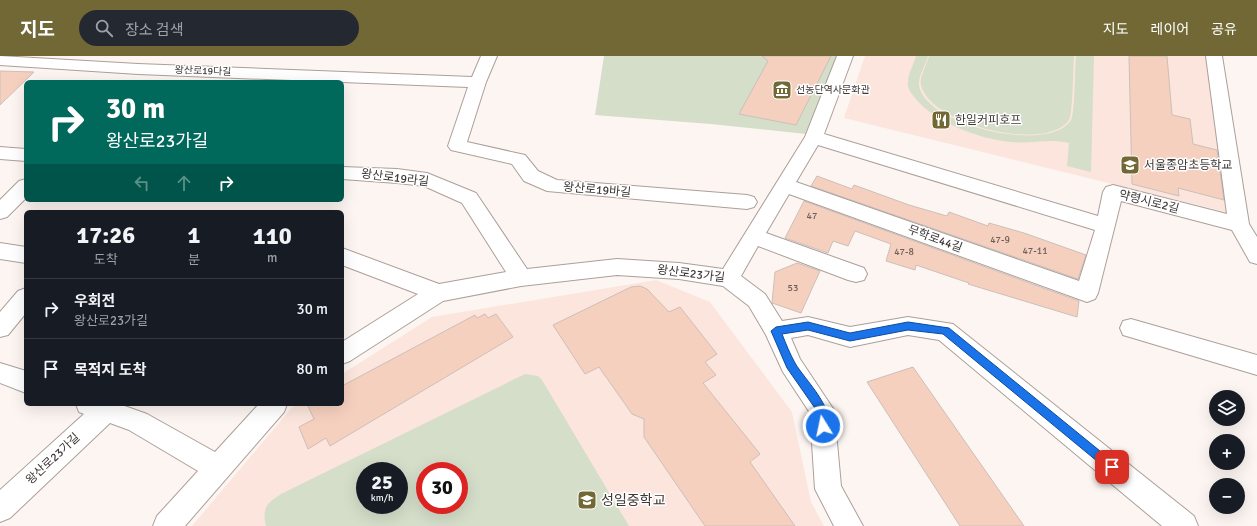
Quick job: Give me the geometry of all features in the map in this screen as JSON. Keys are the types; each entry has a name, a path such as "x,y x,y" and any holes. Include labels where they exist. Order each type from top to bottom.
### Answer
{"street":[{"path":"128,80 149,56"},
{"name":"왕산로19바길","path":"489,56 478,82 457,146 518,159 531,176 554,186 747,202"},
{"path":"729,278 814,137 845,56"},
{"path":"1214,56 1220,101 1245,221 1257,256"},
{"name":"왕산로19다길","path":"0,60 138,69 478,82"},
{"path":"814,137 1106,226"},
{"path":"0,153 24,155"},
{"name":"왕산로19라길","path":"344,173 397,176 427,180 469,198 521,278"},
{"name":"무학로44길","path":"784,185 1087,292"},
{"path":"0,212 24,188"},
{"name":"약령시로2길","path":"1087,292 1106,226 1113,192 1245,221"},
{"path":"753,236 856,274"},
{"path":"0,251 24,256"},
{"path":"344,257 438,294"},
{"name":"왕산로23가길","path":"344,353 438,294 521,278 618,267 729,278 757,300 776,331"},
{"path":"0,328 24,299"},
{"path":"850,526 828,489 822,410 791,365 776,331 808,326 850,337 908,326 945,331 1184,526"},
{"path":"1131,328 1257,365"},
{"path":"0,373 24,381"},
{"path":"167,526 272,406"},
{"name":"왕산로23가길","path":"0,508 97,407 138,422 218,468"}],"shaded area":[{"name":"서울종암초등학교","path":"865,56 1210,56 1230,213 844,118"},
{"path":"656,280 710,302 792,412 811,502 824,526 192,526 293,406 344,406 344,373 432,317"}],"green space":[{"path":"604,56 837,56 806,134 711,124 595,115"},
{"path":"916,56 928,56 921,74 919,85 926,99 942,112 963,123 989,131 1015,135 1039,135 1058,130 1071,120 1074,100 1076,56 1094,56 1091,172 1067,166 1069,143 1055,141 1011,142 999,140 959,128 934,115 915,98 908,87 909,76"},
{"path":"929,56 1074,56 1072,100 1069,120 1057,130 1038,134 1015,134 990,130 966,122 945,112 929,99 921,85 922,75"},
{"path":"525,374 538,376 542,380 629,526 266,526 265,511 266,507 281,494"}],"building":[{"name":"선농단역사문화관","path":"762,56 831,56 796,125 739,114 768,61"},
{"path":"1129,56 1167,56 1172,115 1190,119 1193,144 1217,150 1224,200 1178,188 1179,196 1132,184"},
{"path":"0,71 34,72 24,80 0,105"},
{"path":"817,176 852,189 854,185 909,205 947,216 949,212 988,226 989,223 1024,233 1086,255 1078,279 811,186"},
{"path":"804,201 1079,301 1077,317 968,284 969,283 916,265 915,270 886,261 891,244 855,231 848,246 833,241 828,253 785,238"},
{"path":"797,263 820,271 801,313 772,303 775,272"},
{"path":"640,286 647,289 669,312 680,307 717,354 705,362 716,375 703,383 760,454 750,462 795,526 705,526 644,437 644,419 632,414 599,367 585,374 553,325 631,287"},
{"path":"485,314 488,318 496,314 513,337 330,446 326,438 308,449 299,427 314,419 308,406 344,406 344,385 475,315 477,318"},
{"path":"913,367 1024,526 960,526 867,382"}],"place":[{"name":"선농단역사문화관","path":"782,90"},
{"name":"한일커피호프","path":"941,120"},
{"name":"서울종암초등학교","path":"1130,165"},
{"name":"성일중학교","path":"587,500"}],"route":[{"path":"823,426 822,410 791,365 776,331 808,326 850,337 908,326 945,331 1112,467"}]}
